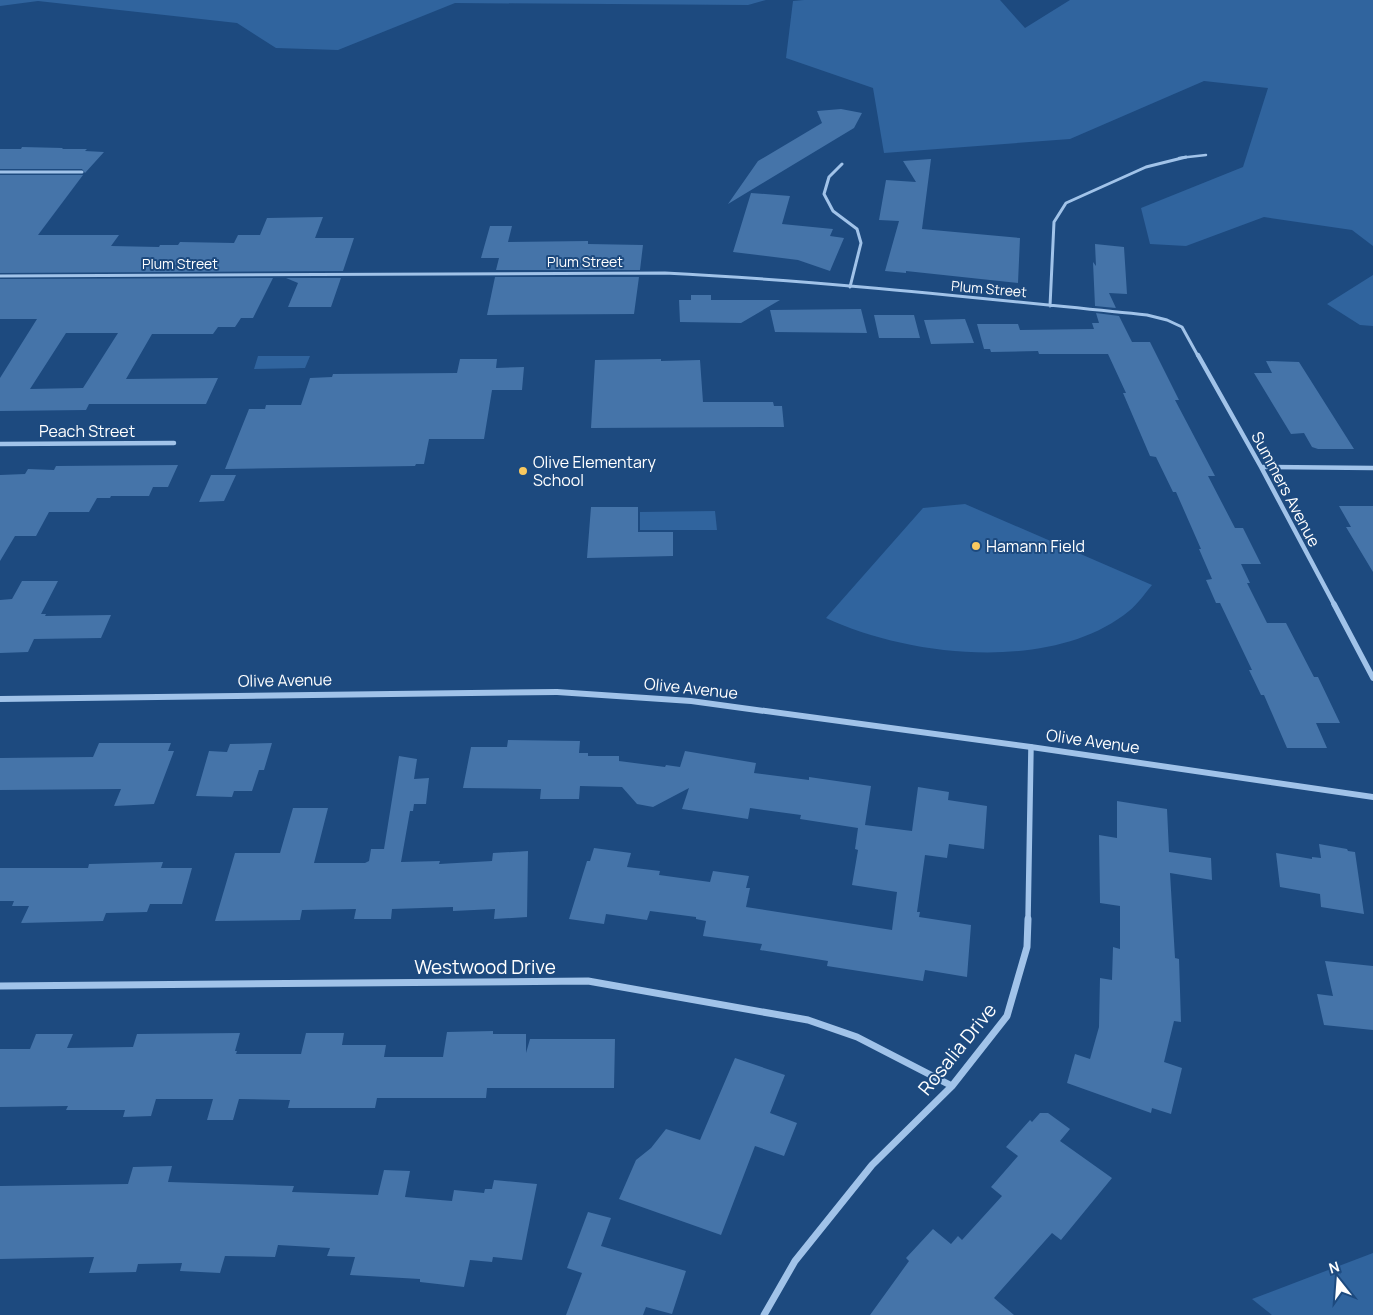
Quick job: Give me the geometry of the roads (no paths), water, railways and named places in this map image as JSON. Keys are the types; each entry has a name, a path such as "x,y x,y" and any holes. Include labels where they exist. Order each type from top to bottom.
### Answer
{"street":[{"path":"1050,306 1054,222 1066,203 1146,167 1182,157 1206,155"},
{"path":"842,164 829,177 824,194 833,211 857,229 861,244 850,287"},
{"path":"0,172 82,172"},
{"name":"Plum Street","path":"0,276 665,273 850,287 1147,316 1167,320"},
{"name":"Summers Avenue","path":"1167,320 1182,327 1261,467 1373,678"},
{"name":"Peach Street","path":"0,444 174,443"},
{"path":"1261,467 1373,468"},
{"name":"Olive Avenue","path":"0,699 557,692 691,701 1373,796"},
{"name":"Rosalia Drive","path":"764,1315 795,1262 872,1165 952,1086 1008,1016 1027,947 1031,747"},
{"name":"Westwood Drive","path":"0,986 588,982 808,1020 857,1037 952,1086"}],"place":[{"name":"Olive Elementary School","path":"523,471"},
{"name":"Hamann Field","path":"976,546"}]}
